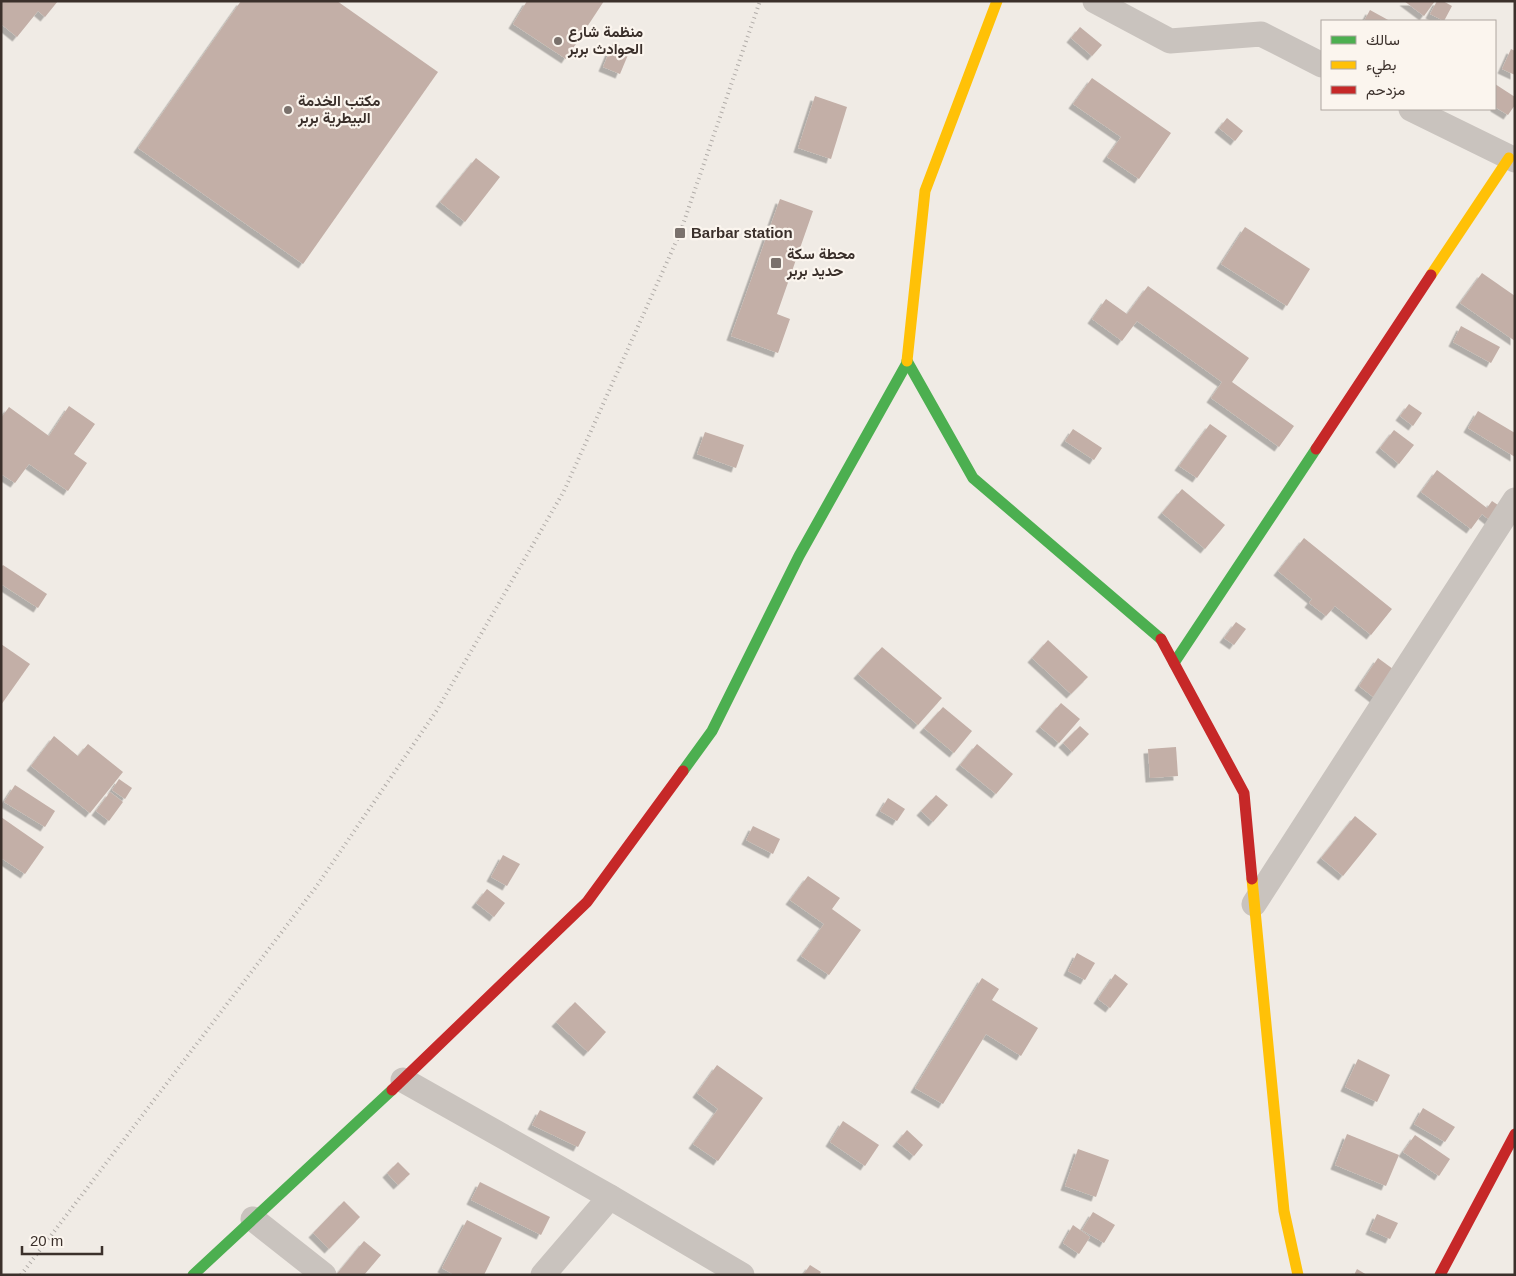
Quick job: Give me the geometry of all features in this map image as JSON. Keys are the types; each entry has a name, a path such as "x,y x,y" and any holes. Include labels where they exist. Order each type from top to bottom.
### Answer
{"street":[{"path":"193,1275 403,1080 588,902 712,731 799,556 907,363 925,191 997,1"},
{"path":"1095,1 1170,41 1261,34 1321,64"},
{"path":"1174,663 1512,159 1413,110"},
{"path":"907,363 973,478 1160,637 1244,793 1284,1211 1298,1275"},
{"path":"1254,904 1515,500"},
{"path":"403,1080 610,1197 742,1275"},
{"path":"1440,1275 1515,1134"},
{"path":"543,1275 610,1197"},
{"path":"253,1219 324,1275"}],"building":[{"path":"1,1 58,1 45,17 38,11 17,37 1,24"},
{"name":"مكتب الخدمة البيطرية بربر","path":"241,1 337,1 438,72 303,264 138,148"},
{"name":"منظمة شارع الحوادث بربر","path":"527,1 604,1 566,59 513,24"},
{"path":"1404,1 1435,1 1424,16"},
{"path":"1437,1 1443,1 1452,6 1445,20 1430,14"},
{"path":"1370,10 1388,20 1365,20"},
{"path":"1080,27 1102,45 1092,56 1071,38"},
{"path":"613,43 630,50 620,74 603,67"},
{"path":"1511,49 1515,51 1515,75 1502,69"},
{"path":"1092,78 1171,133 1139,179 1107,157 1121,137 1073,104"},
{"path":"1496,85 1515,97 1515,105 1508,115 1496,108"},
{"path":"815,96 847,107 831,159 798,148"},
{"path":"1227,118 1243,131 1235,141 1219,128"},
{"path":"476,158 500,177 465,222 440,202"},
{"name":"محطة سكة حديد بربر","path":"780,199 813,211 777,314 790,319 778,353 731,336"},
{"path":"1245,227 1310,269 1287,306 1221,264"},
{"path":"1482,273 1515,296 1515,341 1460,303"},
{"path":"1148,286 1249,358 1232,382 1294,426 1279,447 1211,398 1222,382 1137,321 1122,341 1092,319 1106,299 1127,314"},
{"path":"1461,326 1500,347 1491,363 1453,342"},
{"path":"1409,404 1422,413 1413,426 1400,416"},
{"path":"69,406 95,424 74,454 87,463 68,491 29,464 15,483 1,474 1,418 9,407 49,436"},
{"path":"1478,411 1515,433 1515,457 1468,428"},
{"path":"1210,424 1227,436 1197,478 1179,466"},
{"path":"1073,429 1102,448 1094,460 1065,441"},
{"path":"1394,430 1414,445 1399,464 1380,448"},
{"path":"705,432 744,445 736,468 697,454"},
{"path":"1437,470 1487,508 1492,501 1504,509 1493,523 1482,514 1471,529 1421,492"},
{"path":"1182,489 1225,525 1205,549 1162,513"},
{"path":"1304,538 1392,609 1371,635 1335,606 1326,616 1309,603 1312,599 1278,571"},
{"path":"3,565 47,594 38,608 1,584 1,567"},
{"path":"1236,622 1246,629 1234,645 1224,638"},
{"path":"1048,640 1088,677 1071,694 1032,658"},
{"path":"1,644 30,664 1,705"},
{"path":"882,647 942,698 918,725 858,674"},
{"path":"1378,658 1397,672 1377,700 1359,686"},
{"path":"1061,703 1080,719 1059,743 1040,727"},
{"path":"943,707 972,731 954,753 924,728"},
{"path":"1080,726 1089,734 1072,752 1063,743"},
{"path":"54,736 78,756 88,744 123,772 90,813 31,766"},
{"path":"977,744 1013,774 996,794 960,765"},
{"path":"1176,747 1178,776 1150,778 1148,749"},
{"path":"119,779 132,788 125,799 112,790"},
{"path":"15,785 55,811 45,827 4,802"},
{"path":"110,792 123,802 109,821 96,811"},
{"path":"936,795 948,805 933,822 921,811"},
{"path":"888,798 905,809 897,821 880,811"},
{"path":"1355,816 1377,834 1343,876 1321,858"},
{"path":"1,817 44,847 25,874 1,858"},
{"path":"753,826 780,839 773,854 746,840"},
{"path":"503,855 520,864 507,886 491,877"},
{"path":"808,876 840,898 832,909 861,930 829,975 801,956 824,924 790,900"},
{"path":"487,889 505,903 494,917 476,903"},
{"path":"1077,953 1095,963 1085,980 1068,971"},
{"path":"1115,974 1128,984 1110,1008 1098,999"},
{"path":"982,978 999,989 992,1000 1038,1028 1021,1056 986,1034 943,1104 915,1088"},
{"path":"575,1002 606,1032 588,1052 556,1022"},
{"path":"1358,1059 1390,1075 1377,1102 1345,1087"},
{"path":"717,1065 763,1098 718,1161 693,1144 718,1109 697,1093"},
{"path":"1423,1108 1455,1127 1445,1142 1414,1124"},
{"path":"540,1110 586,1132 578,1147 532,1125"},
{"path":"843,1121 879,1145 865,1166 830,1142"},
{"path":"907,1130 923,1145 914,1156 897,1142"},
{"path":"1347,1134 1399,1155 1386,1186 1335,1165"},
{"path":"1415,1135 1450,1159 1439,1176 1403,1152"},
{"path":"1078,1149 1109,1160 1096,1197 1065,1186"},
{"path":"398,1162 410,1174 398,1185 387,1173"},
{"path":"480,1182 550,1217 541,1235 471,1200"},
{"path":"344,1201 360,1217 329,1249 313,1233"},
{"path":"1093,1212 1115,1225 1104,1243 1082,1230"},
{"path":"1377,1214 1398,1223 1390,1239 1370,1230"},
{"path":"467,1220 502,1238 484,1275 454,1275 442,1268"},
{"path":"1073,1225 1090,1237 1079,1254 1063,1243"},
{"path":"364,1241 381,1255 364,1275 336,1275"},
{"path":"810,1265 821,1272 819,1275 803,1275"},
{"path":"1357,1269 1367,1275 1354,1275"}],"railway":[{"path":"21,1275 316,887 437,710 564,491 680,233 760,1"}],"traffic: fast":[{"path":"907,361 973,478 1161,639"},
{"path":"683,771 712,731 799,556 907,363"},
{"path":"1174,663 1316,449"},
{"path":"193,1275 392,1090"}],"traffic: slow":[{"path":"907,361 925,191 997,1"},
{"path":"1431,275 1509,158"},
{"path":"1252,879 1284,1211 1298,1275"}],"traffic: jam":[{"path":"1316,449 1431,275"},
{"path":"1161,639 1244,793 1252,879"},
{"path":"392,1090 587,902 683,771"},
{"path":"1440,1275 1515,1134"}],"place":[{"name":"منظمة شارع الحوادث بربر","path":"558,41"},
{"name":"مكتب الخدمة البيطرية بربر","path":"288,110"},
{"name":"Barbar station","path":"680,233"},
{"name":"محطة سكة حديد بربر","path":"776,263"}]}
